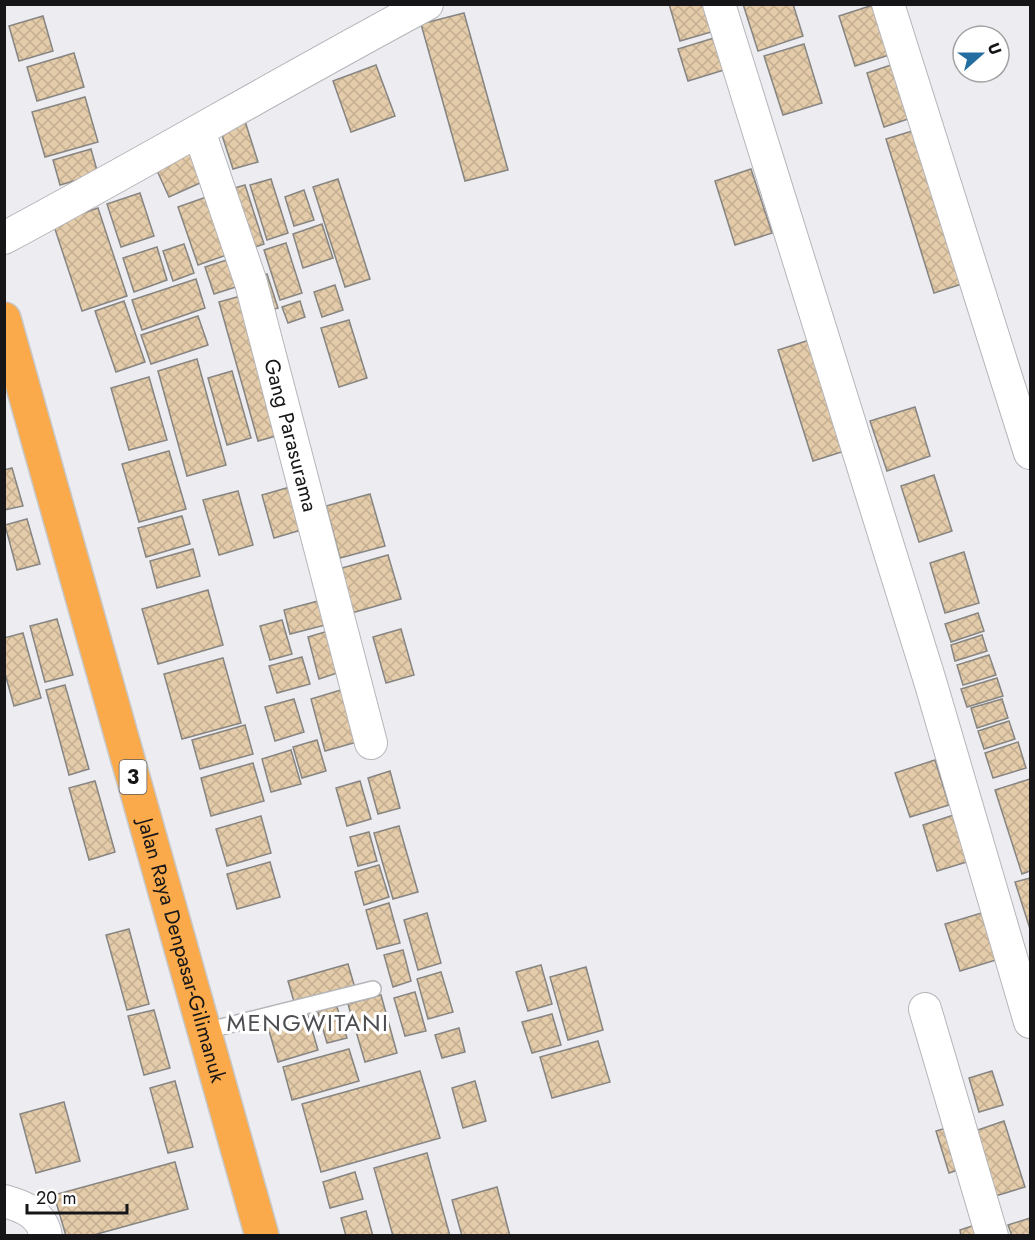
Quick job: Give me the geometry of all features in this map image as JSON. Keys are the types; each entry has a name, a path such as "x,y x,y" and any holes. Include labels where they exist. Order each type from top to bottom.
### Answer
{"highway":[{"name":"Jalan Raya Denpasar-Gilimanuk","path":"4,319 262,1236"}],"street":[{"path":"4,238 427,4"},
{"path":"718,4 930,681 1030,1022"},
{"path":"888,4 1030,453"},
{"name":"Gang Parasurama","path":"200,131 251,282 371,743"},
{"path":"925,1009 992,1236"},
{"path":"4,1201 27,1208 45,1227 46,1236"}],"lane":[{"path":"205,1031 373,989"}],"building":[{"path":"669,4 710,4 718,30 680,41"},
{"path":"743,4 793,4 803,36 758,51"},
{"path":"873,5 889,55 855,66 839,16"},
{"path":"464,13 508,170 465,181 421,24"},
{"path":"43,16 53,51 19,61 9,26"},
{"path":"714,38 724,70 688,81 678,49"},
{"path":"804,44 822,103 783,115 764,56"},
{"path":"74,53 84,87 37,101 27,67"},
{"path":"894,64 911,118 884,127 867,73"},
{"path":"376,65 395,116 351,132 333,81"},
{"path":"85,97 98,142 45,157 32,112"},
{"path":"244,118 258,162 233,169 219,126"},
{"path":"919,129 968,282 934,293 886,139"},
{"path":"197,145 211,178 169,197 154,164"},
{"path":"91,149 98,174 60,185 53,160"},
{"path":"751,169 772,233 735,245 715,181"},
{"path":"271,179 288,233 267,240 250,185"},
{"path":"338,179 370,279 345,287 313,187"},
{"path":"245,185 264,244 247,250 228,190"},
{"path":"304,190 314,220 294,226 285,197"},
{"path":"140,193 154,236 121,247 107,204"},
{"path":"215,194 235,252 198,265 178,207"},
{"path":"98,208 127,296 82,311 53,223"},
{"path":"322,224 333,258 303,268 293,234"},
{"path":"286,243 302,293 280,300 264,250"},
{"path":"184,244 194,273 173,281 163,251"},
{"path":"157,247 167,280 134,292 123,258"},
{"path":"236,257 245,284 214,294 205,267"},
{"path":"267,274 278,308 265,312 255,278"},
{"path":"196,279 205,308 142,330 132,300"},
{"path":"335,285 343,310 322,317 314,292"},
{"path":"248,294 287,433 258,441 219,302"},
{"path":"124,301 145,362 116,372 95,311"},
{"path":"300,301 305,317 288,323 282,307"},
{"path":"198,316 208,345 151,364 141,335"},
{"path":"349,320 367,378 339,387 321,328"},
{"path":"816,338 851,449 813,461 778,350"},
{"path":"197,359 226,465 187,476 158,371"},
{"path":"232,371 251,438 227,445 208,378"},
{"path":"149,377 167,440 129,450 111,388"},
{"path":"915,407 930,456 887,471 870,421"},
{"path":"169,451 186,509 139,522 122,464"},
{"path":"12,468 23,506 4,510 4,470"},
{"path":"934,475 952,531 919,542 901,486"},
{"path":"297,485 308,528 274,538 262,495"},
{"path":"238,491 253,545 219,555 203,500"},
{"path":"370,494 385,546 340,558 326,506"},
{"path":"182,516 190,544 146,557 138,528"},
{"path":"27,519 40,564 17,570 5,525"},
{"path":"193,549 200,576 157,588 150,561"},
{"path":"964,552 979,603 945,613 930,563"},
{"path":"388,555 401,599 348,614 335,570"},
{"path":"208,590 223,645 158,664 142,609"},
{"path":"322,600 329,624 290,634 284,610"},
{"path":"978,613 984,631 951,642 945,624"},
{"path":"57,619 73,675 45,682 30,626"},
{"path":"282,620 292,654 270,660 260,626"},
{"path":"335,629 346,670 319,679 308,637"},
{"path":"401,629 414,675 386,683 373,637"},
{"path":"23,633 41,698 14,706 4,670 4,638"},
{"path":"982,635 987,651 955,661 951,645"},
{"path":"989,655 996,675 963,685 957,665"},
{"path":"302,657 310,684 277,693 269,666"},
{"path":"223,658 241,723 182,739 164,674"},
{"path":"997,678 1003,696 967,707 961,689"},
{"path":"65,685 89,769 69,775 46,690"},
{"path":"341,690 357,742 325,751 311,699"},
{"path":"294,699 304,732 275,741 265,707"},
{"path":"1002,699 1008,718 977,728 971,708"},
{"path":"1009,721 1015,739 984,749 978,731"},
{"path":"245,725 253,754 200,769 192,740"},
{"path":"317,740 326,771 302,778 293,747"},
{"path":"1018,742 1026,768 993,778 985,753"},
{"path":"291,750 301,784 271,792 262,759"},
{"path":"935,760 949,805 910,817 895,773"},
{"path":"253,763 264,801 211,816 201,778"},
{"path":"390,771 400,808 378,814 368,778"},
{"path":"1030,779 1030,871 1022,874 995,790"},
{"path":"95,781 115,852 89,860 69,788"},
{"path":"360,781 371,819 347,826 336,788"},
{"path":"966,811 980,858 937,871 923,825"},
{"path":"261,816 271,853 227,866 216,829"},
{"path":"399,826 418,892 393,899 374,833"},
{"path":"369,832 377,861 358,866 350,837"},
{"path":"270,862 280,897 237,909 227,874"},
{"path":"379,865 389,897 364,905 355,872"},
{"path":"1030,878 1030,929 1015,882"},
{"path":"389,903 400,943 377,949 366,910"},
{"path":"985,912 999,959 960,971 945,924"},
{"path":"427,913 441,963 418,970 404,920"},
{"path":"129,929 149,1004 127,1010 106,935"},
{"path":"403,950 411,981 393,987 384,955"},
{"path":"348,964 355,988 295,1005 288,981"},
{"path":"541,965 552,1004 528,1011 516,972"},
{"path":"586,967 603,1030 568,1040 550,977"},
{"path":"441,972 453,1012 428,1019 417,979"},
{"path":"415,992 426,1031 405,1036 394,998"},
{"path":"381,995 397,1053 365,1062 348,1004"},
{"path":"336,1004 347,1038 327,1043 317,1009"},
{"path":"306,1009 318,1050 278,1062 266,1020"},
{"path":"154,1010 170,1068 144,1075 128,1016"},
{"path":"552,1014 561,1045 532,1053 522,1022"},
{"path":"459,1028 465,1052 442,1058 435,1035"},
{"path":"598,1041 610,1082 552,1098 540,1057"},
{"path":"349,1049 359,1081 292,1100 283,1067"},
{"path":"420,1071 440,1138 321,1172 302,1104"},
{"path":"992,1071 1003,1105 979,1112 969,1078"},
{"path":"175,1081 193,1147 168,1153 150,1088"},
{"path":"475,1081 486,1121 463,1128 452,1088"},
{"path":"64,1102 80,1161 36,1173 20,1114"},
{"path":"1004,1121 1025,1187 992,1197 972,1132"},
{"path":"957,1125 970,1166 949,1173 936,1131"},
{"path":"427,1153 450,1236 393,1236 374,1168"},
{"path":"175,1162 188,1209 90,1236 66,1236 54,1195"},
{"path":"355,1172 363,1199 330,1208 323,1182"},
{"path":"497,1187 510,1236 462,1236 452,1200"},
{"path":"366,1211 373,1236 346,1236 341,1218"},
{"path":"1030,1218 1030,1236 1012,1236 1008,1225"},
{"path":"981,1223 985,1236 961,1236 960,1230"}],"district":[{"name":"MENGWITANI","path":"308,1023"}]}
